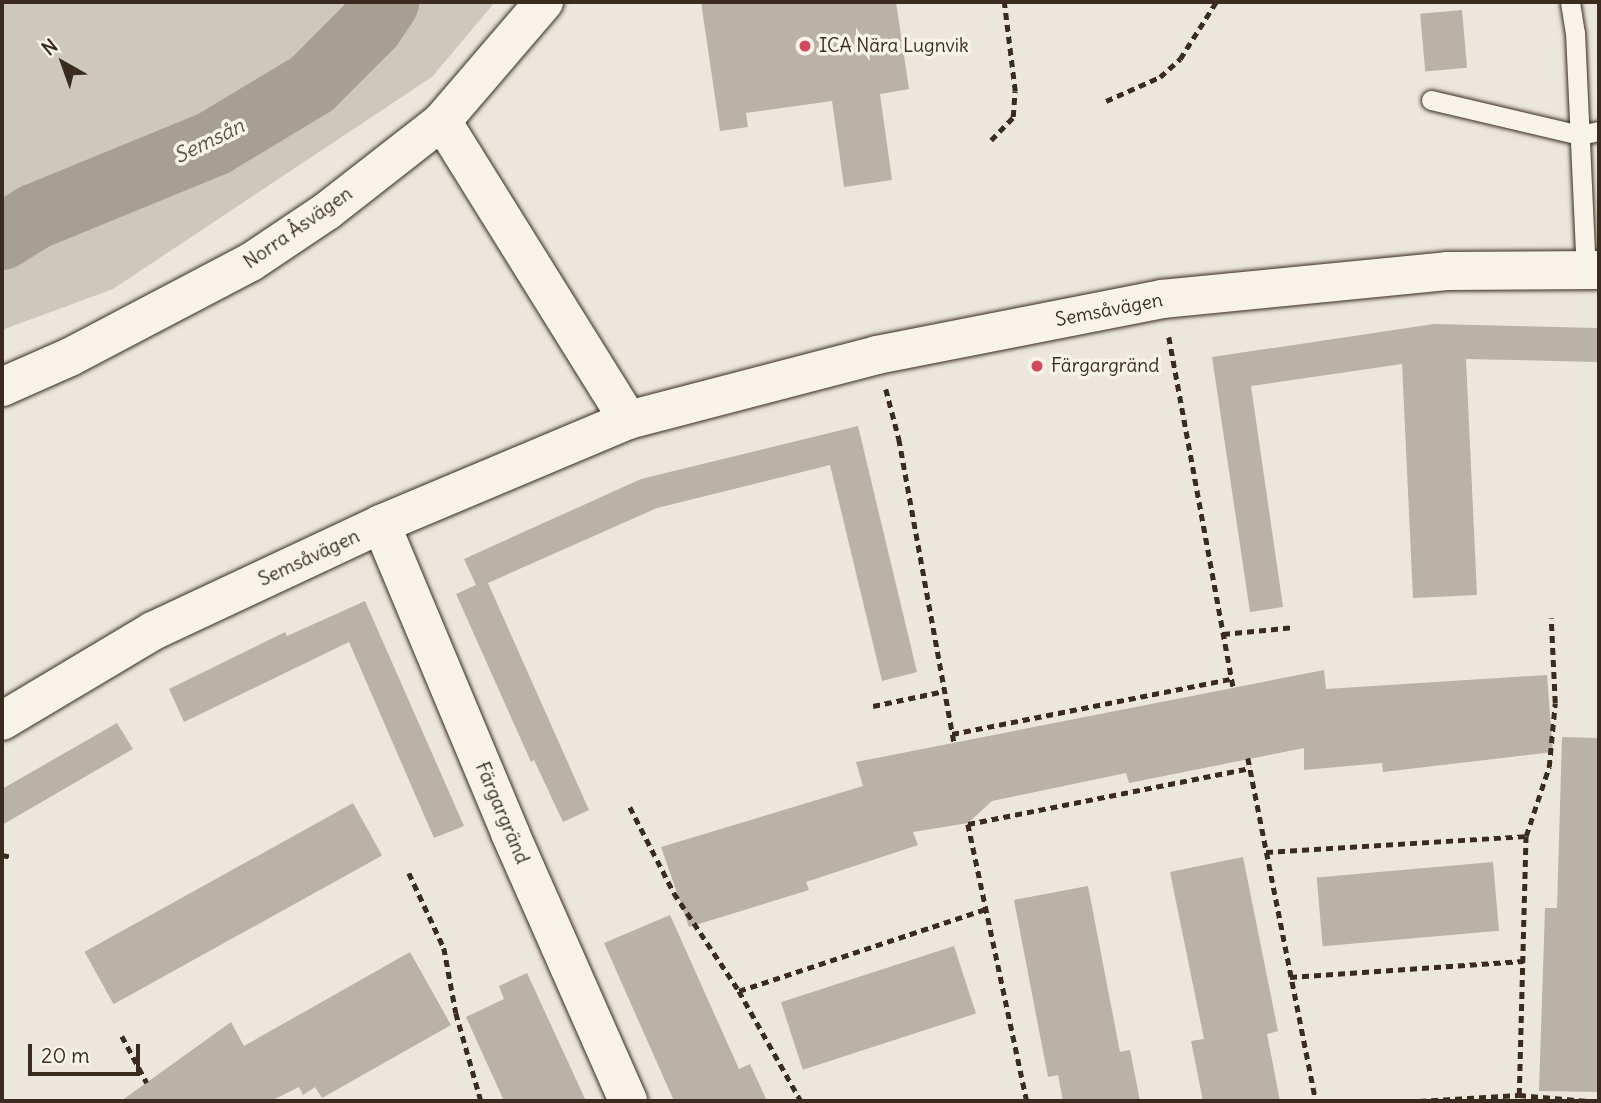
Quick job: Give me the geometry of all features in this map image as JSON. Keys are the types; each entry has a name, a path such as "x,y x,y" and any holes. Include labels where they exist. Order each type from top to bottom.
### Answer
{"street":[{"name":"Norra Åsvägen","path":"2,387 70,357 251,262 327,211 442,121 544,2"},
{"path":"442,121 628,420"},
{"name":"Semsåvägen","path":"2,721 153,631 381,524 628,420 877,355 1162,299 1447,271 1593,270"},
{"name":"Färgargränd","path":"381,524 510,833 628,1101"}],"lane":[{"path":"1570,2 1575,32 1580,135 1593,270"},
{"path":"1431,100 1580,135 1599,131"}],"path":[{"path":"991,140 1013,117 1015,91 1004,2"},
{"path":"1106,101 1160,77 1180,59 1216,2"},
{"path":"1162,299 1233,687"},
{"path":"877,355 899,439 954,743"},
{"path":"1519,1095 1526,836 1549,767 1555,703 1551,618"},
{"path":"1223,634 1294,627"},
{"path":"953,734 1231,679"},
{"path":"873,706 944,691"},
{"path":"1248,758 1316,1101"},
{"path":"1027,1101 968,824 1250,768"},
{"path":"630,807 674,893 739,991 801,1101"},
{"path":"1266,852 1526,836"},
{"path":"2,855 12,857"},
{"path":"409,873 444,948 456,1013 479,1100"},
{"path":"739,991 988,908"},
{"path":"1290,977 1523,961"},
{"path":"122,1036 147,1083"},
{"path":"1419,1101 1519,1095 1588,1101"}],"shaded area":[{"path":"2,2 495,2 432,77 113,289 2,330"}],"building":[{"name":"ICA Nära Lugnvik","path":"701,2 896,2 909,89 880,94 892,180 844,187 832,101 746,113 748,127 720,131"},
{"path":"1462,10 1467,68 1425,71 1420,14"},
{"path":"1434,324 1599,328 1599,362 1466,359 1477,595 1413,598 1402,364 1251,386 1283,607 1250,612 1212,357"},
{"path":"858,426 917,672 882,681 830,465 657,508 488,583 589,810 563,822 534,760 531,762 456,594 476,585 464,559 641,479"},
{"path":"365,601 464,826 434,838 349,642 184,722 169,689 285,632 287,636"},
{"path":"1324,670 1326,689 1547,675 1553,752 1383,772 1382,763 1304,770 1304,748 1129,783 1126,773 992,801 968,823 913,832 918,845 806,882 809,890 689,927 661,847 863,786 856,762"},
{"path":"117,723 133,749 2,825 2,789"},
{"path":"1562,737 1599,738 1599,1092 1539,1091 1545,908 1557,908"},
{"path":"353,803 382,855 114,1004 84,952"},
{"path":"1243,857 1278,1031 1267,1034 1280,1101 1203,1101 1191,1041 1204,1039 1170,872"},
{"path":"1493,862 1499,931 1323,946 1317,877"},
{"path":"1088,886 1120,1052 1130,1050 1140,1101 1063,1101 1058,1075 1048,1077 1014,900"},
{"path":"670,915 739,1069 750,1064 767,1101 674,1101 604,943"},
{"path":"954,946 976,1014 803,1070 781,1002"},
{"path":"410,952 451,1025 322,1098 315,1087 303,1095 299,1087 271,1101 121,1101 231,1022 244,1046"},
{"path":"527,973 586,1101 504,1101 466,1017 504,999 499,986"}],"waterway":[{"name":"Semsån","path":"2,237 34,217 214,143 312,84 370,26 386,2"}],"place":[{"name":"ICA Nära Lugnvik","path":"805,46"},
{"name":"Färgargränd","path":"1037,366"}]}
